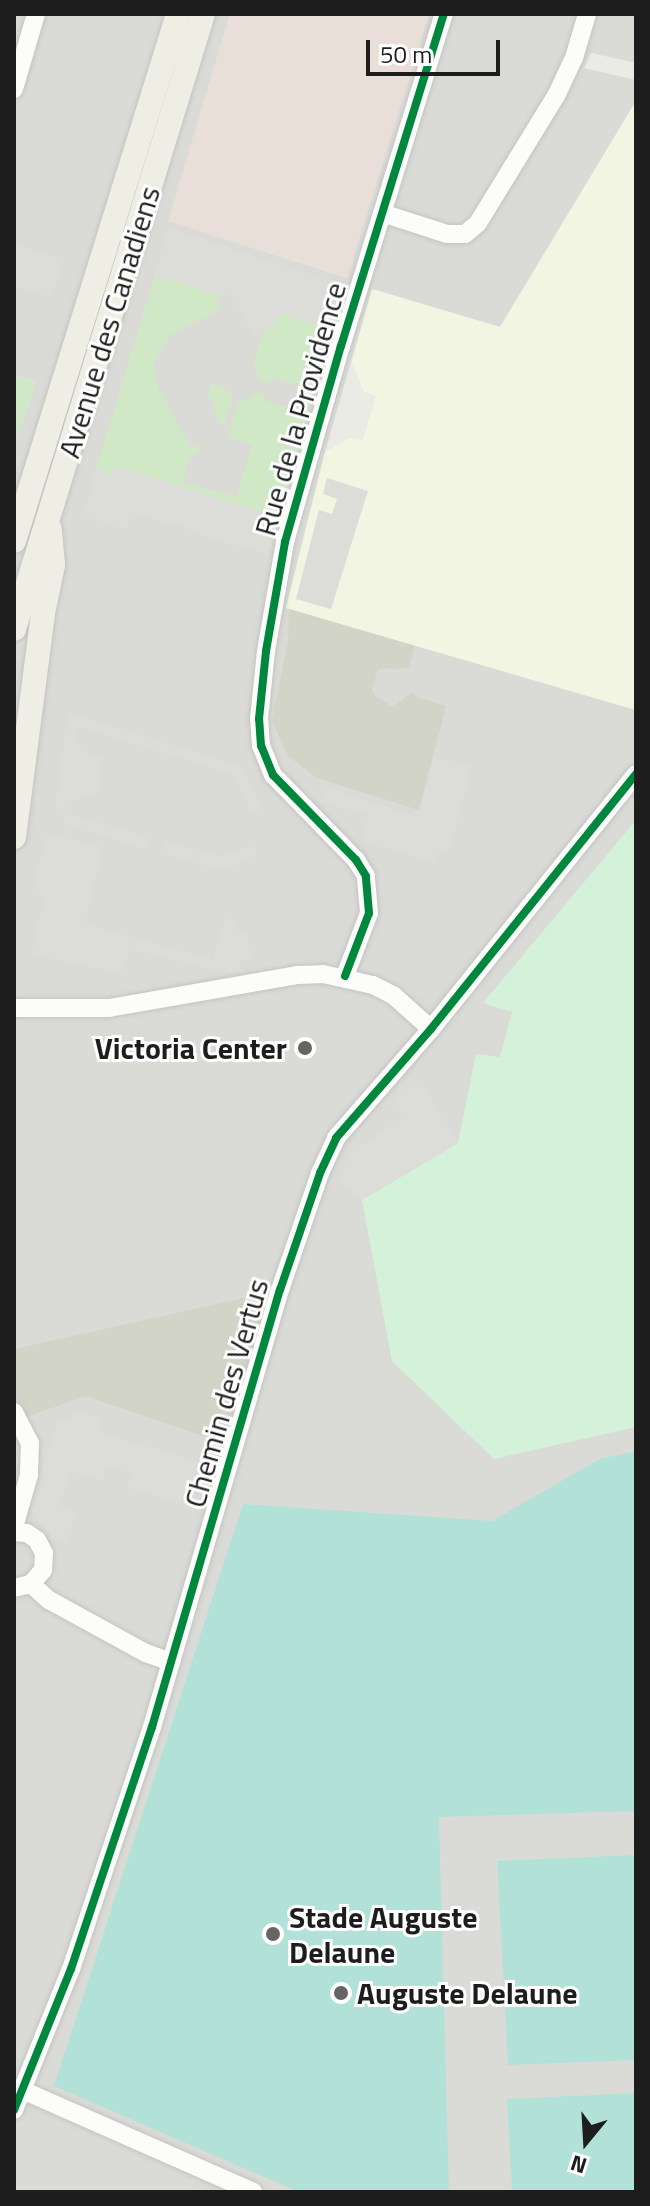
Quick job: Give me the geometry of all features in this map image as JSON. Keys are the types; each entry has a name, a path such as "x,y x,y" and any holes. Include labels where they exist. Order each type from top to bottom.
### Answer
{"main road":[{"name":"Avenue des Canadiens","path":"14,541 178,14"},
{"name":"Avenue des Canadiens","path":"14,629 203,14"},
{"path":"14,837 43,613 53,565 49,519"}],"street":[{"path":"14,89 36,14"},
{"name":"Rue de la Providence","path":"345,976 369,913 366,876 356,860 273,775 261,746 259,719 266,651 285,542 444,14"},
{"path":"382,213 447,234 465,234 478,223 557,94 574,58 587,14"},
{"name":"Chemin des Vertus","path":"16,2101 71,1969 171,1662 280,1290 320,1173 336,1138 431,1029 636,774"},
{"path":"14,1008 109,1008 298,975 345,976 393,995 431,1029"},
{"path":"14,1412 30,1443 29,1475 14,1530 41,1534 44,1553 43,1570 23,1586 146,1653 171,1662"},
{"path":"16,2101 253,2192"}],"shaded area":[{"path":"14,14 230,14 169,221 347,278 429,14 636,14 636,63 591,53 584,68 636,80 636,101 500,327 372,289 325,452 286,608 636,710 636,2192 14,2192 14,444 36,382 14,375"},
{"path":"230,14 429,14 348,278 168,221"},
{"path":"421,42 425,48 391,159 383,163"},
{"path":"636,101 636,710 286,608 325,452 349,438 363,440 376,396 364,392 352,361 372,289 500,327"},
{"path":"377,182 381,189 348,296 341,299 331,329 278,313 274,325 253,336 230,293 223,296 155,275 168,228 345,285"},
{"path":"14,244 63,259 52,297 14,286"},
{"path":"114,466 280,518 269,555 189,532 188,528 132,514 127,530 84,516 96,469 112,476"},
{"path":"327,478 368,491 331,609 296,599 319,510 332,514 337,499 323,494"},
{"path":"289,609 415,646 409,668 378,669 372,689 375,696 393,707 413,691 417,697 446,706 419,810 317,778 288,756 272,721 288,641"},
{"path":"68,712 242,767 262,807 253,814 232,774 79,727 77,742 89,755 102,757 97,797 84,796 68,805 72,815 219,856 252,845 258,855 234,866 213,868 162,853 164,841 147,837 144,849 63,824 66,811 55,808"},
{"path":"434,757 472,766 448,854 438,852 434,863 362,841 368,815 321,802 325,787 418,817"},
{"path":"636,820 636,1427 494,1459 392,1361 362,1200 458,1143 476,1054 500,1057 512,1012 483,1003"},
{"path":"47,833 102,847 85,924 213,960 226,918 239,920 236,933 247,930 251,960 240,961 240,971 226,973 130,949 123,974 32,954 44,897 31,893"},
{"path":"418,1077 458,1143 362,1200 339,1180 350,1154 403,1116 393,1098"},
{"path":"280,1290 235,1447 86,1396 20,1419 14,1412 14,1349"},
{"path":"82,1412 101,1418 97,1432 202,1462 188,1506 127,1488 132,1473 107,1467 103,1481 70,1472 60,1507 76,1512 67,1544 56,1540 30,1511 58,1419 71,1423 74,1414"},
{"name":"Stade Auguste Delaune","path":"636,1451 636,1811 439,1817 449,2192 299,2192 54,2086 243,1504 492,1521 600,1459"},
{"path":"636,1855 636,2060 508,2065 497,1861"},
{"path":"636,2093 636,2192 512,2192 507,2099"}],"green space":[{"path":"155,275 223,296 216,300 221,309 170,335 155,360 156,383 191,448 200,444 202,450 190,456 183,482 236,497 252,445 228,437 239,400 249,399 257,392 265,395 264,400 290,409 293,403 309,408 280,518 115,466 112,476 96,469"},
{"path":"277,312 331,329 312,397 296,392 298,385 272,377 270,383 260,380 253,364 264,330 274,325"},
{"path":"14,375 36,382 14,444"},
{"path":"212,383 223,386 233,398 223,427 212,407 215,405 206,394"}],"cycle path":[{"path":"345,976 369,913 366,876 356,860 273,775 261,746 259,719 266,651 285,542 341,346 444,14"},
{"path":"14,2110 71,1969 152,1727 280,1290 320,1173 336,1138 431,1029 636,774"}],"place":[{"name":"Victoria Center","path":"305,1048"},
{"name":"Stade Auguste Delaune","path":"273,1934"},
{"name":"Auguste Delaune","path":"341,1993"}]}
